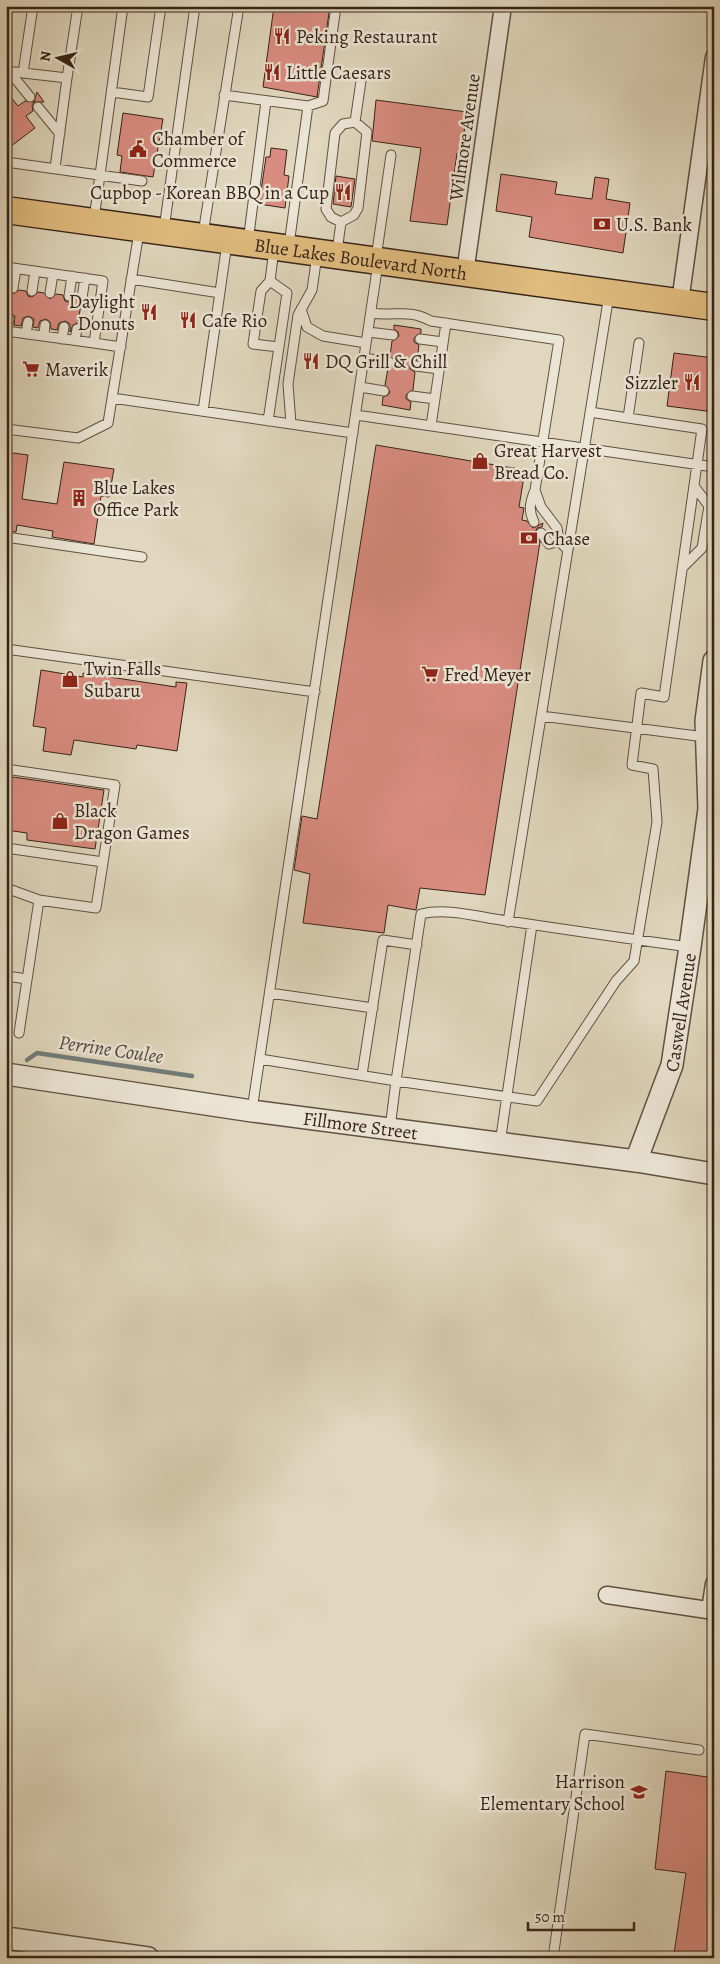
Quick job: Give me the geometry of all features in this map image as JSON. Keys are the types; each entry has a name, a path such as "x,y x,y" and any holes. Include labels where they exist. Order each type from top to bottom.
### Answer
{"main road":[{"name":"Blue Lakes Boulevard North","path":"6,210 714,306"}],"street":[{"name":"Wilmore Avenue","path":"465,273 503,6"},
{"path":"680,302 714,57"},
{"name":"Caswell Avenue","path":"636,1160 672,1065 708,809 714,661"},
{"name":"Fillmore Street","path":"6,1074 252,1111 636,1160 714,1174"},
{"path":"607,1595 712,1610 714,1584"},
{"path":"6,1938 148,1958"}],"lane":[{"path":"23,73 33,6"},
{"path":"55,168 78,6"},
{"path":"94,222 123,6"},
{"path":"112,92 148,97 161,6"},
{"path":"6,429 78,438 108,423 132,279 152,230 195,6"},
{"path":"203,411 226,240 224,95 239,6"},
{"path":"224,95 308,106 323,101 336,6"},
{"path":"8,71 67,78"},
{"path":"8,71 30,97"},
{"path":"355,122 361,81"},
{"path":"226,240 266,101"},
{"path":"279,347 253,344 261,291 270,281 282,247 308,106"},
{"path":"38,107 60,134"},
{"path":"291,424 288,384 298,315 312,290 341,222 354,215 358,208 367,132 355,122 343,124 335,133 326,209 331,217 341,222"},
{"path":"252,1111 371,313 391,155"},
{"path":"6,162 142,181"},
{"path":"714,218 714,251"},
{"path":"6,267 103,281 94,343"},
{"path":"13,288 16,269"},
{"path":"32,290 35,271"},
{"path":"50,293 53,274"},
{"path":"69,296 72,276"},
{"path":"82,298 85,278"},
{"path":"132,279 220,293"},
{"path":"268,421 287,293 270,281"},
{"path":"508,922 610,292"},
{"path":"302,308 307,327 323,336 366,343"},
{"path":"371,313 386,316 396,312 420,315 431,321 559,340 544,443 535,490 530,503 529,513 534,522"},
{"path":"9,319 7,331 121,347"},
{"path":"26,334 28,322"},
{"path":"431,426 446,323"},
{"path":"44,336 45,325"},
{"path":"62,339 64,327"},
{"path":"76,340 77,329"},
{"path":"368,332 393,335"},
{"path":"420,339 443,342"},
{"path":"628,418 640,343"},
{"path":"364,358 389,362"},
{"path":"416,366 439,369"},
{"path":"360,387 384,391"},
{"path":"412,396 434,399"},
{"path":"112,398 353,433"},
{"path":"260,1059 396,1081 537,1100 616,981 634,961 657,822 653,769 632,765 641,693 664,697 702,429 590,412"},
{"path":"356,415 714,467"},
{"path":"682,568 702,548 709,506 694,486"},
{"path":"535,490 541,507 558,528 559,541 568,550"},
{"path":"541,533 549,544 559,541"},
{"path":"6,537 142,556"},
{"path":"6,648 315,692"},
{"path":"541,716 710,738"},
{"path":"6,769 115,785 96,908 39,900 6,888"},
{"path":"6,848 103,862"},
{"path":"19,1033 39,900"},
{"path":"390,1128 421,914 434,910 690,947"},
{"path":"500,1143 532,925"},
{"path":"362,1075 383,940 416,945"},
{"path":"6,976 27,979"},
{"path":"270,993 373,1008"},
{"path":"553,1958 585,1734 699,1750"}],"building":[{"path":"274,6 330,6 317,97 263,87"},
{"path":"6,91 18,106 25,101 34,102 32,105 33,111 26,116 35,128 6,150"},
{"path":"37,92 44,102 34,102"},
{"path":"376,100 467,112 461,153 457,153 447,225 410,221 421,148 372,141"},
{"path":"123,113 163,119 153,177 120,172 122,156 117,155"},
{"path":"271,148 287,150 284,175 289,176 285,208 259,204 266,157 270,157"},
{"path":"501,174 557,182 555,194 592,199 595,177 609,179 606,199 630,203 623,253 529,237 532,217 496,211"},
{"name":"Cupbop - Korean BBQ in a Cup","path":"336,176 355,179 351,207 333,204"},
{"path":"6,288 13,294 19,290 26,291 28,296 32,297 38,292 44,293 50,299 56,294 63,295 65,301 69,302 76,297 81,304 78,323 73,325 70,332 70,324 65,321 59,323 57,330 51,329 50,322 46,319 40,321 38,328 33,327 34,319 29,316 23,318 21,326 14,325 15,316 6,313"},
{"path":"394,325 421,329 421,333 414,338 414,342 419,345 417,360 410,365 410,369 415,372 413,390 406,395 406,399 411,402 410,410 382,405 383,397 390,392 385,385 388,368 394,366 395,362 390,356 392,341 399,336 398,332 394,329"},
{"name":"Sizzler","path":"674,353 714,358 714,412 667,406"},
{"name":"Fred Meyer","path":"376,445 525,470 519,507 524,508 522,520 527,521 533,528 543,523 542,527 537,528 535,533 540,542 485,895 420,888 416,910 388,905 384,933 303,923 310,874 294,870 302,816 317,819"},
{"name":"Blue Lakes Office Park","path":"6,452 28,455 22,499 57,504 64,462 114,469 109,497 101,496 94,544 52,537 53,531 17,525 16,532 6,531"},
{"path":"41,670 83,677 83,673 176,687 176,682 187,683 177,751 137,745 136,749 74,740 71,755 43,751 46,728 33,726"},
{"path":"6,776 104,790 95,849 27,840 27,833 6,830"},
{"path":"666,1771 714,1778 714,1958 674,1954 686,1873 655,1869"}],"waterway":[{"name":"Perrine Coulee","path":"27,1060 37,1053 192,1076"}],"place":[{"name":"Peking Restaurant","path":"282,36"},
{"name":"Little Caesars","path":"272,72"},
{"name":"Chamber of Commerce","path":"138,149"},
{"name":"Cupbop - Korean BBQ in a Cup","path":"343,192"},
{"name":"U.S. Bank","path":"602,224"},
{"name":"Daylight Donuts","path":"149,312"},
{"name":"Cafe Rio","path":"188,320"},
{"name":"DQ Grill & Chill","path":"311,361"},
{"name":"Maverik","path":"31,369"},
{"name":"Sizzler","path":"692,382"},
{"name":"Great Harvest Bread Co.","path":"480,461"},
{"name":"Blue Lakes Office Park","path":"79,498"},
{"name":"Chase","path":"529,538"},
{"name":"Fred Meyer","path":"430,674"},
{"name":"Twin Falls Subaru","path":"70,679"},
{"name":"Black Dragon Games","path":"60,821"},
{"name":"Harrison Elementary School","path":"639,1792"}]}
